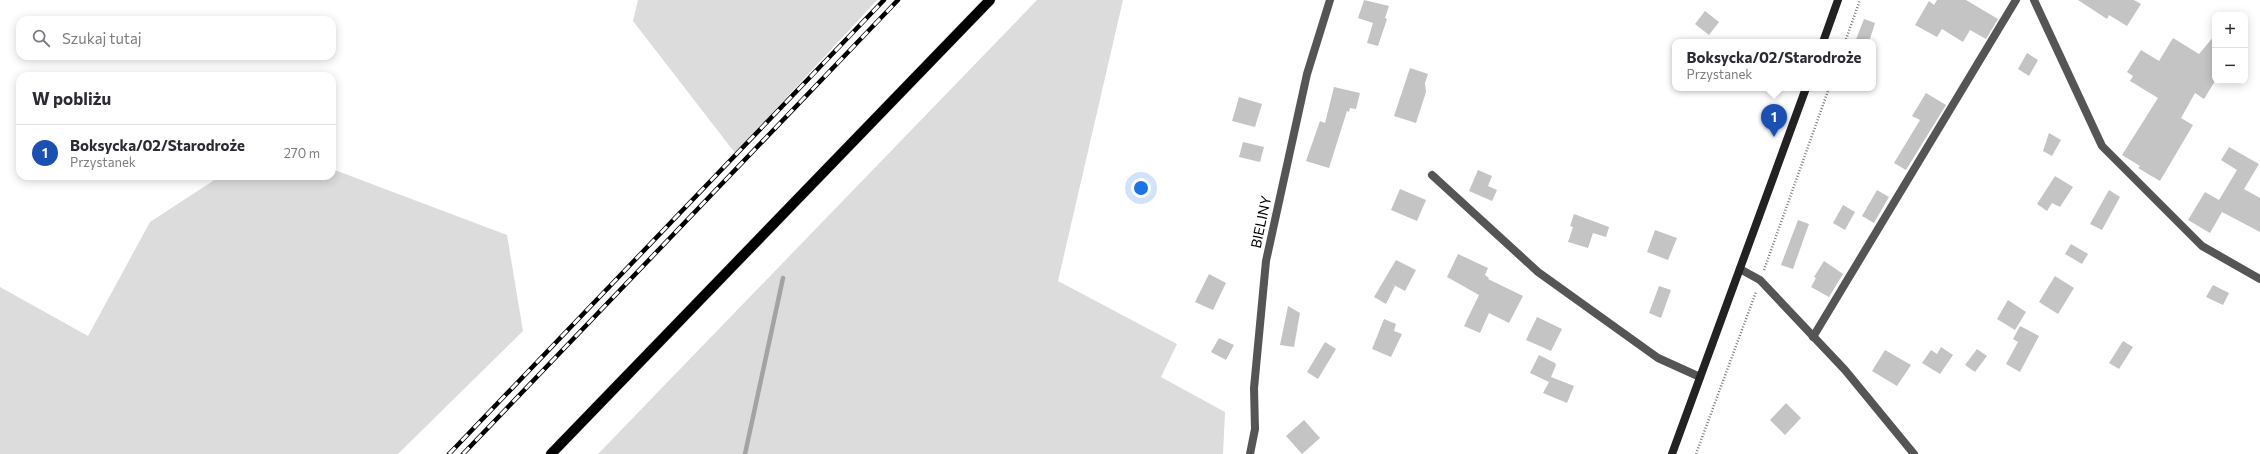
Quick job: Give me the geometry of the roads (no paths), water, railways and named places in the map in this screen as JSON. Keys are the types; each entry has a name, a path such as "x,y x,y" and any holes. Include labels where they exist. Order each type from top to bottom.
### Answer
{"main road":[{"path":"552,454 990,0"},
{"path":"1824,39 1838,0"},
{"path":"1672,454 1805,91"}],"street":[{"name":"BIELINY","path":"1250,454 1256,430 1254,388 1266,261 1307,74 1330,0"},
{"path":"1813,337 2016,0"},
{"path":"2034,0 2102,146 2202,246 2260,279"},
{"path":"1432,175 1538,272 1658,358 1700,377"},
{"path":"1740,269 1760,280 1845,370 1914,454"}],"waterway":[{"path":"745,454 783,278"}],"railway":[{"path":"449,454 884,0"},
{"path":"463,454 898,0"}],"place":[{"name":"Boksycka/02/Starodroże","path":"1774,137"}]}
